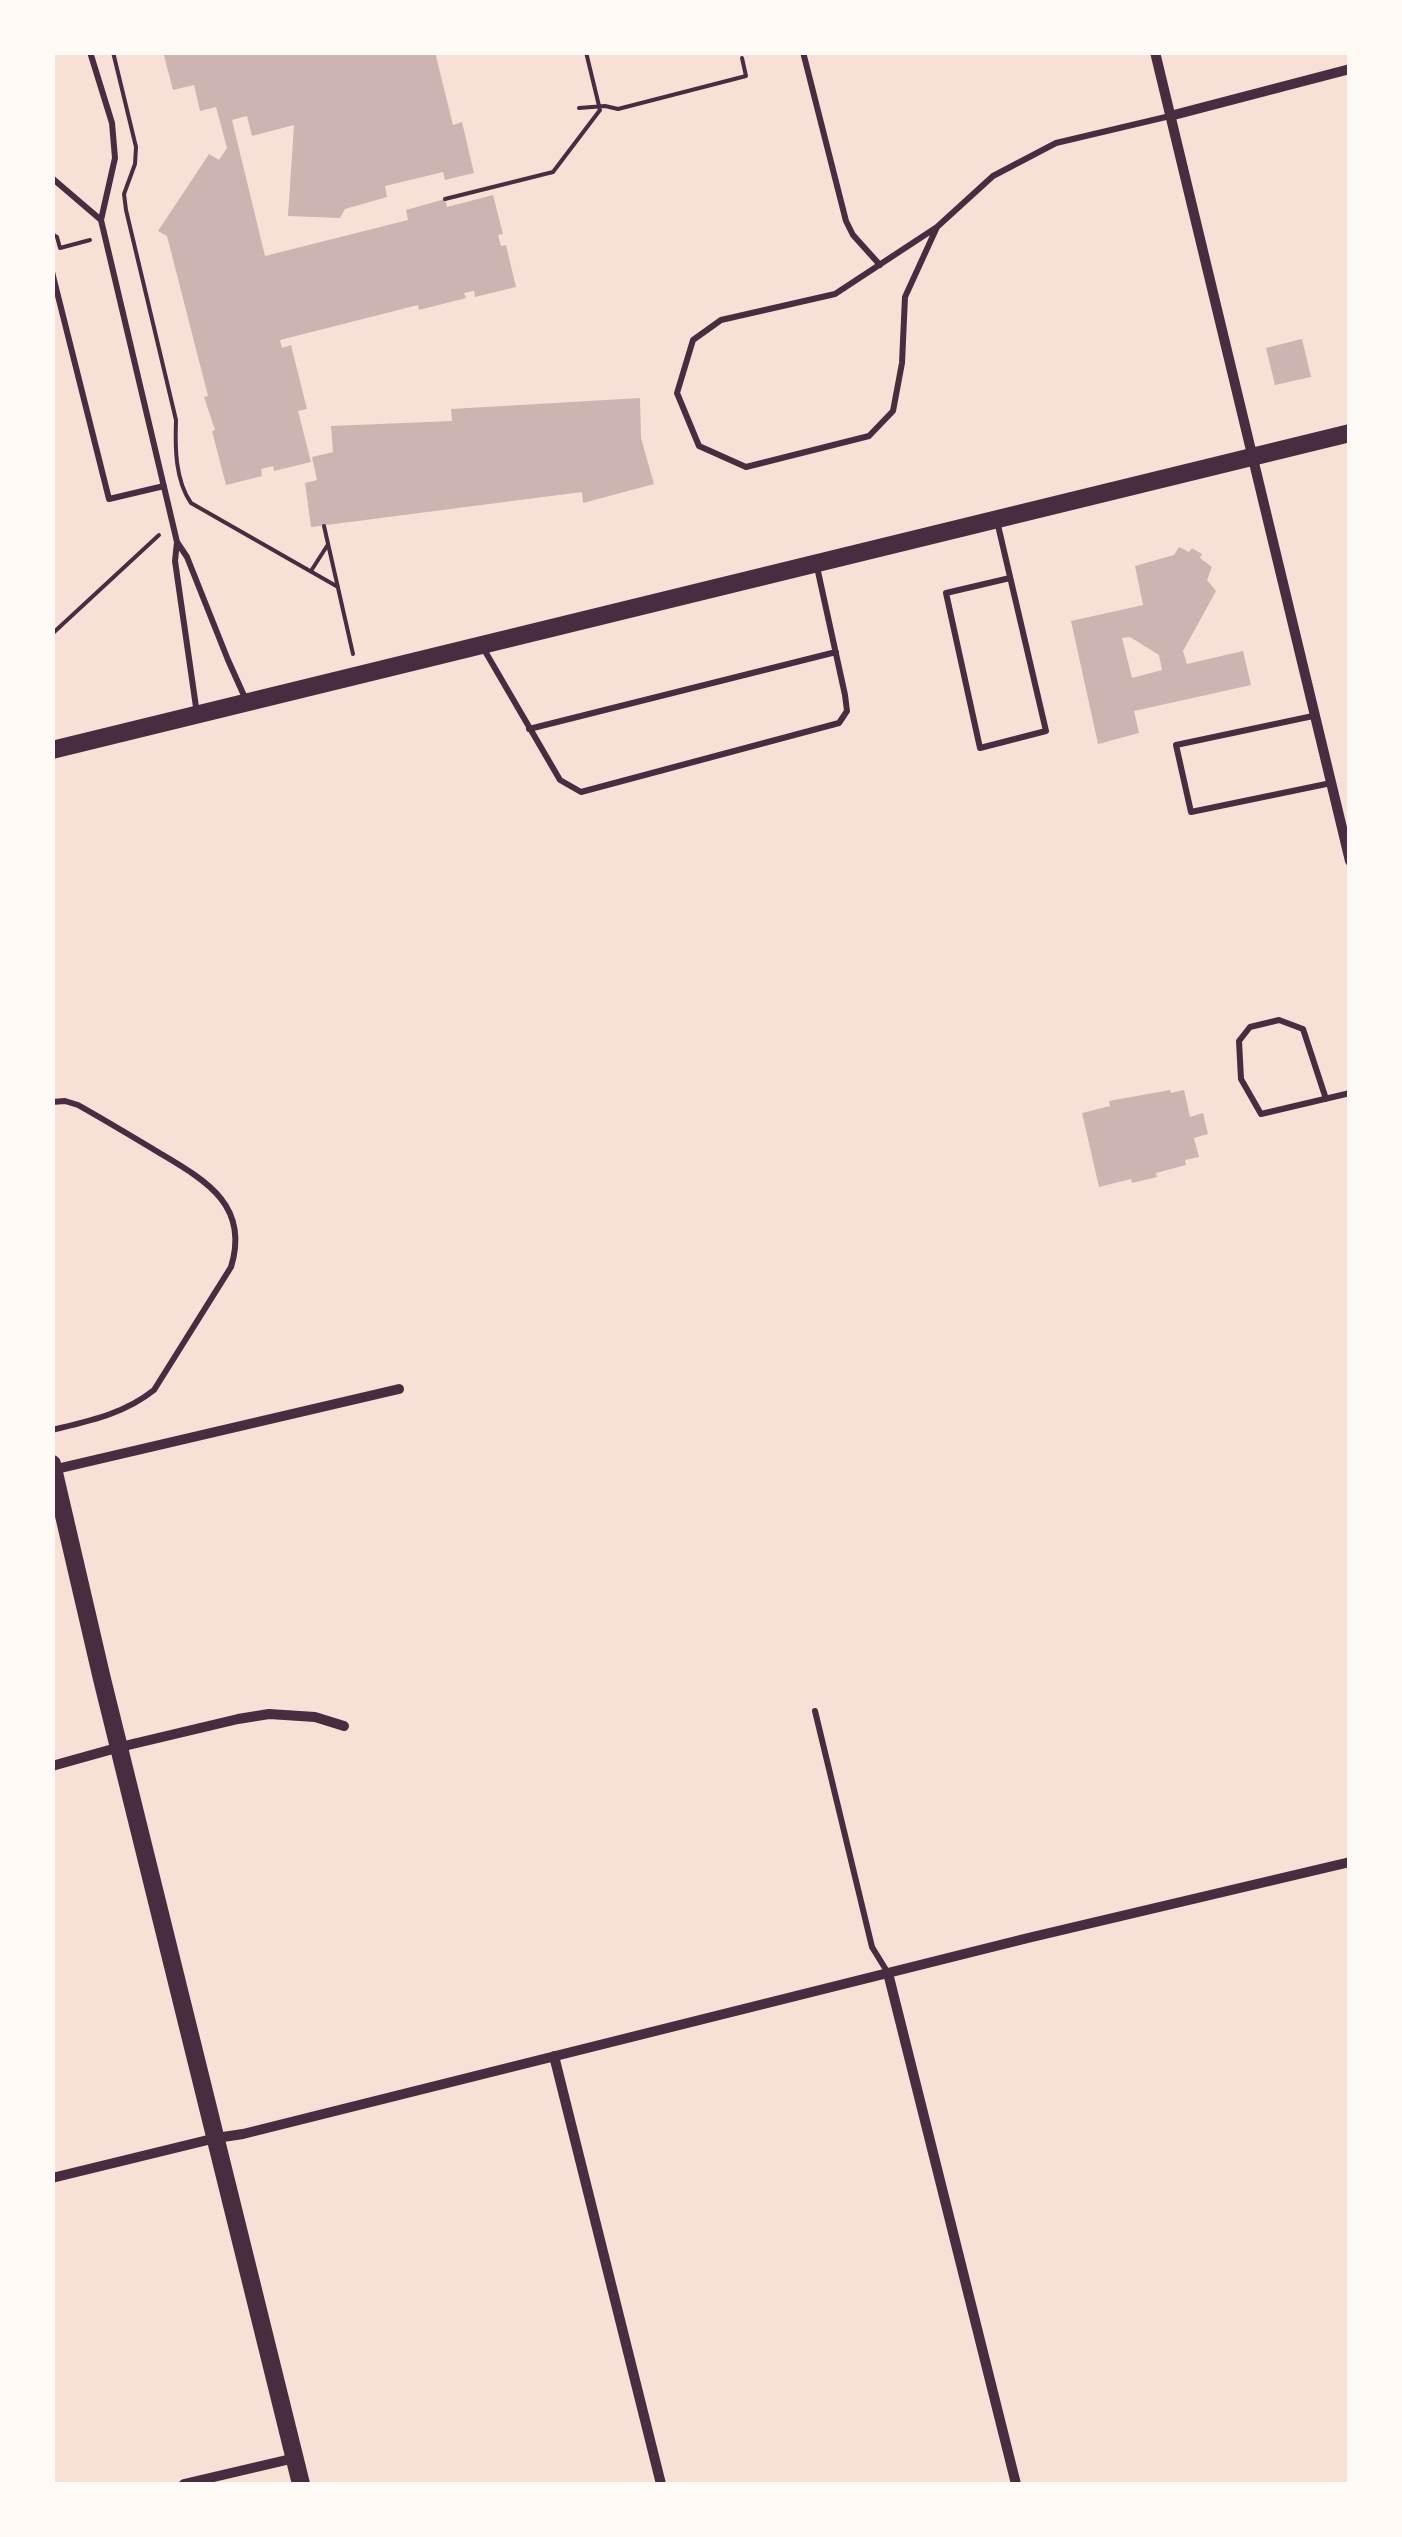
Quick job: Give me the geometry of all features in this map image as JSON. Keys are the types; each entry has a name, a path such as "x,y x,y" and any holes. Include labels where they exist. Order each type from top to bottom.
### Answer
{"street":[{"path":"1155,52 1350,862"},
{"path":"1170,116 1350,69"},
{"path":"52,750 1350,432"},
{"path":"301,2484 53,1468 399,1389"},
{"path":"52,1766 269,1714 315,1717 344,1726"},
{"path":"52,2178 1350,1862"},
{"path":"888,1973 1016,2484"},
{"path":"554,2056 661,2484"},
{"path":"184,2484 295,2458"}],"lane":[{"path":"90,52 112,124 115,158 101,220 177,542 175,561 196,714"},
{"path":"803,52 846,221 853,235 880,265"},
{"path":"937,227 905,296 902,363 893,411 869,436 746,467 699,446 677,393 693,340 721,320 835,294 937,227 993,176 1056,143 1170,116"},
{"path":"52,178 101,220"},
{"path":"52,272 110,499 164,486"},
{"path":"996,520 1010,578 1046,731 980,748 946,593 1010,578"},
{"path":"177,542 188,557 247,702"},
{"path":"482,644 560,780 581,792 839,722 847,710 816,564"},
{"path":"529,729 836,652"},
{"path":"1313,716 1176,745 1191,812 1331,783"},
{"path":"1326,1099 1303,1029 1279,1020 1250,1027 1239,1041 1241,1079 1260,1114 1350,1094"},
{"path":"52,1093 56,1101 99,1117 203,1180 230,1212 237,1250 232,1267 154,1390 139,1403 120,1411 52,1430"},
{"path":"814,1711 872,1947 888,1973"}],"path":[{"path":"445,200 553,172 600,110 586,52"},
{"path":"579,108 599,106 618,110 746,76 742,58"},
{"path":"126,210 176,420 175,452 186,494 192,503 338,587"},
{"path":"52,234 60,248 90,240"},
{"path":"324,526 355,664"},
{"path":"52,634 161,533"},
{"path":"311,571 328,545"}],"building":[{"path":"163,52 435,52 453,125 462,122 474,173 445,180 443,172 385,186 387,197 345,209 340,218 288,216 294,125 252,136 247,116 232,120 265,256 408,220 406,210 445,199 447,207 493,195 503,234 498,235 501,246 506,245 516,287 475,297 474,291 464,293 466,298 419,310 418,305 280,340 282,348 291,345 307,409 298,411 311,462 274,471 273,466 261,469 262,476 226,485 204,397 208,396 167,236 158,231 209,154 219,160 227,148 216,107 200,111 194,85 173,90"},
{"path":"1302,339 1311,377 1275,385 1266,348"},
{"path":"640,398 641,438 654,484 583,503 582,492 311,527 305,483 317,480 312,457 333,452 331,426 452,421 451,409"},
{"path":"1179,547 1202,554 1200,558 1212,567 1207,580 1216,591 1183,651 1187,664 1243,651 1251,685 1134,711 1139,733 1098,744 1071,621 1143,605 1135,566 1174,555","holes":["1130,637 1159,655 1162,670 1132,678 1122,638"]},
{"path":"1184,1090 1190,1117 1203,1113 1208,1134 1194,1138 1199,1157 1156,1173 1157,1177 1099,1187 1082,1113 1110,1106 1109,1101"}]}
